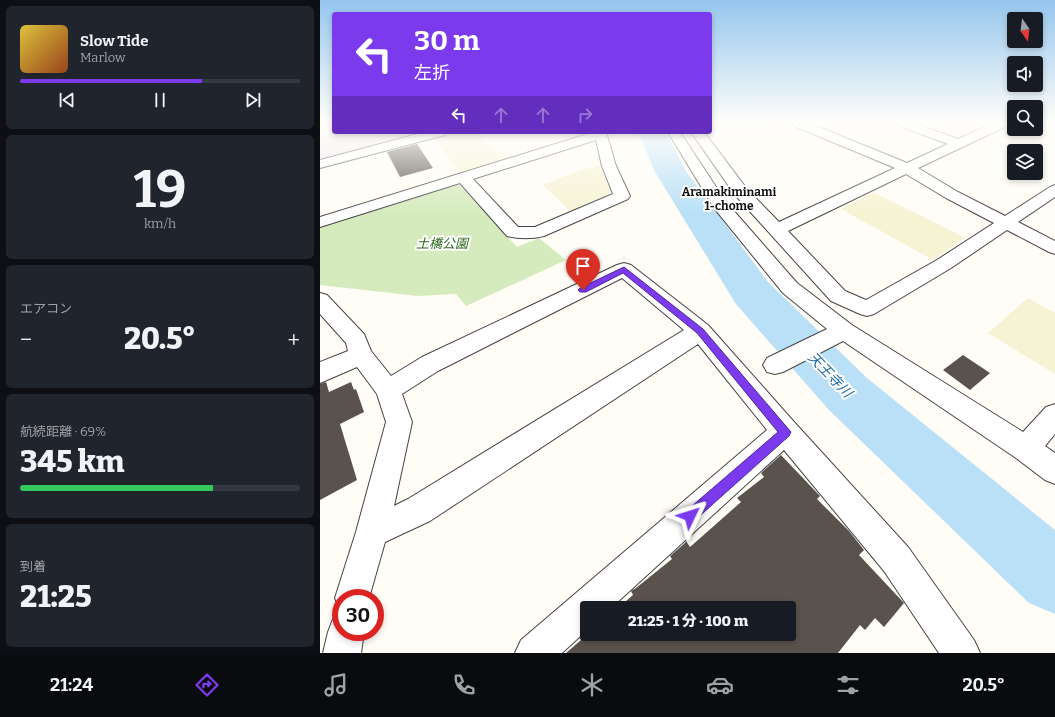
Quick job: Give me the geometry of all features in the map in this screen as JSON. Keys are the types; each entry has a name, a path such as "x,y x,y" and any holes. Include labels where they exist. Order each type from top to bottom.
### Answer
{"street":[{"path":"320,164 359,153"},
{"path":"320,222 536,153"},
{"path":"463,177 513,232 538,232 622,196 609,166 606,153"},
{"path":"688,153 720,205 790,288 839,333 1026,449 1055,470"},
{"path":"713,153 741,192 838,296 867,309 944,264 1055,190"},
{"path":"875,153 907,168 952,196 1055,248"},
{"path":"778,230 938,153"},
{"path":"388,390 430,364 624,270 700,331 785,432 896,559 960,653"},
{"path":"320,300 356,340 361,355 388,390 399,422 372,532 355,589"},
{"path":"372,532 419,510 700,331"},
{"path":"780,362 839,333"},
{"path":"320,373 361,355"},
{"path":"1026,449 1055,415"},
{"path":"534,653 785,432"},
{"path":"342,653 344,641"}],"shaded area":[{"path":"320,153 349,153 320,161"},
{"path":"445,153 501,153 506,158 460,172"},
{"path":"601,166 610,192 606,197 571,211 542,185 588,168"},
{"path":"873,192 965,238 933,260 841,209"},
{"path":"1028,298 1055,313 1055,374 988,333"}],"green space":[{"name":"土橋公園","path":"460,185 517,247 539,238 566,260 466,306 456,294 418,296 320,285 320,226 449,186"}],"building":[{"path":"388,153 423,153 433,168 400,177"},
{"path":"963,355 990,373 970,390 943,370"},
{"path":"326,382 329,392 351,382 354,390 356,389 364,412 340,424 357,480 320,500 320,384"},
{"path":"781,455 820,496 817,499 849,531 864,550 859,555 904,603 884,627 875,618 865,630 860,625 838,653 566,653 580,641 796,641 796,601 626,601 633,595 631,591 672,559 670,556 686,541 690,547 741,502 737,498 764,477 761,473"}],"waterway":[{"name":"天王寺川","path":"662,153 671,172 752,293 848,394 1055,577"}],"district":[{"name":"Aramakiminami 1-chome","path":"729,199"}],"route":[{"path":"583,290 624,270 700,331 785,432 690,516"}]}
